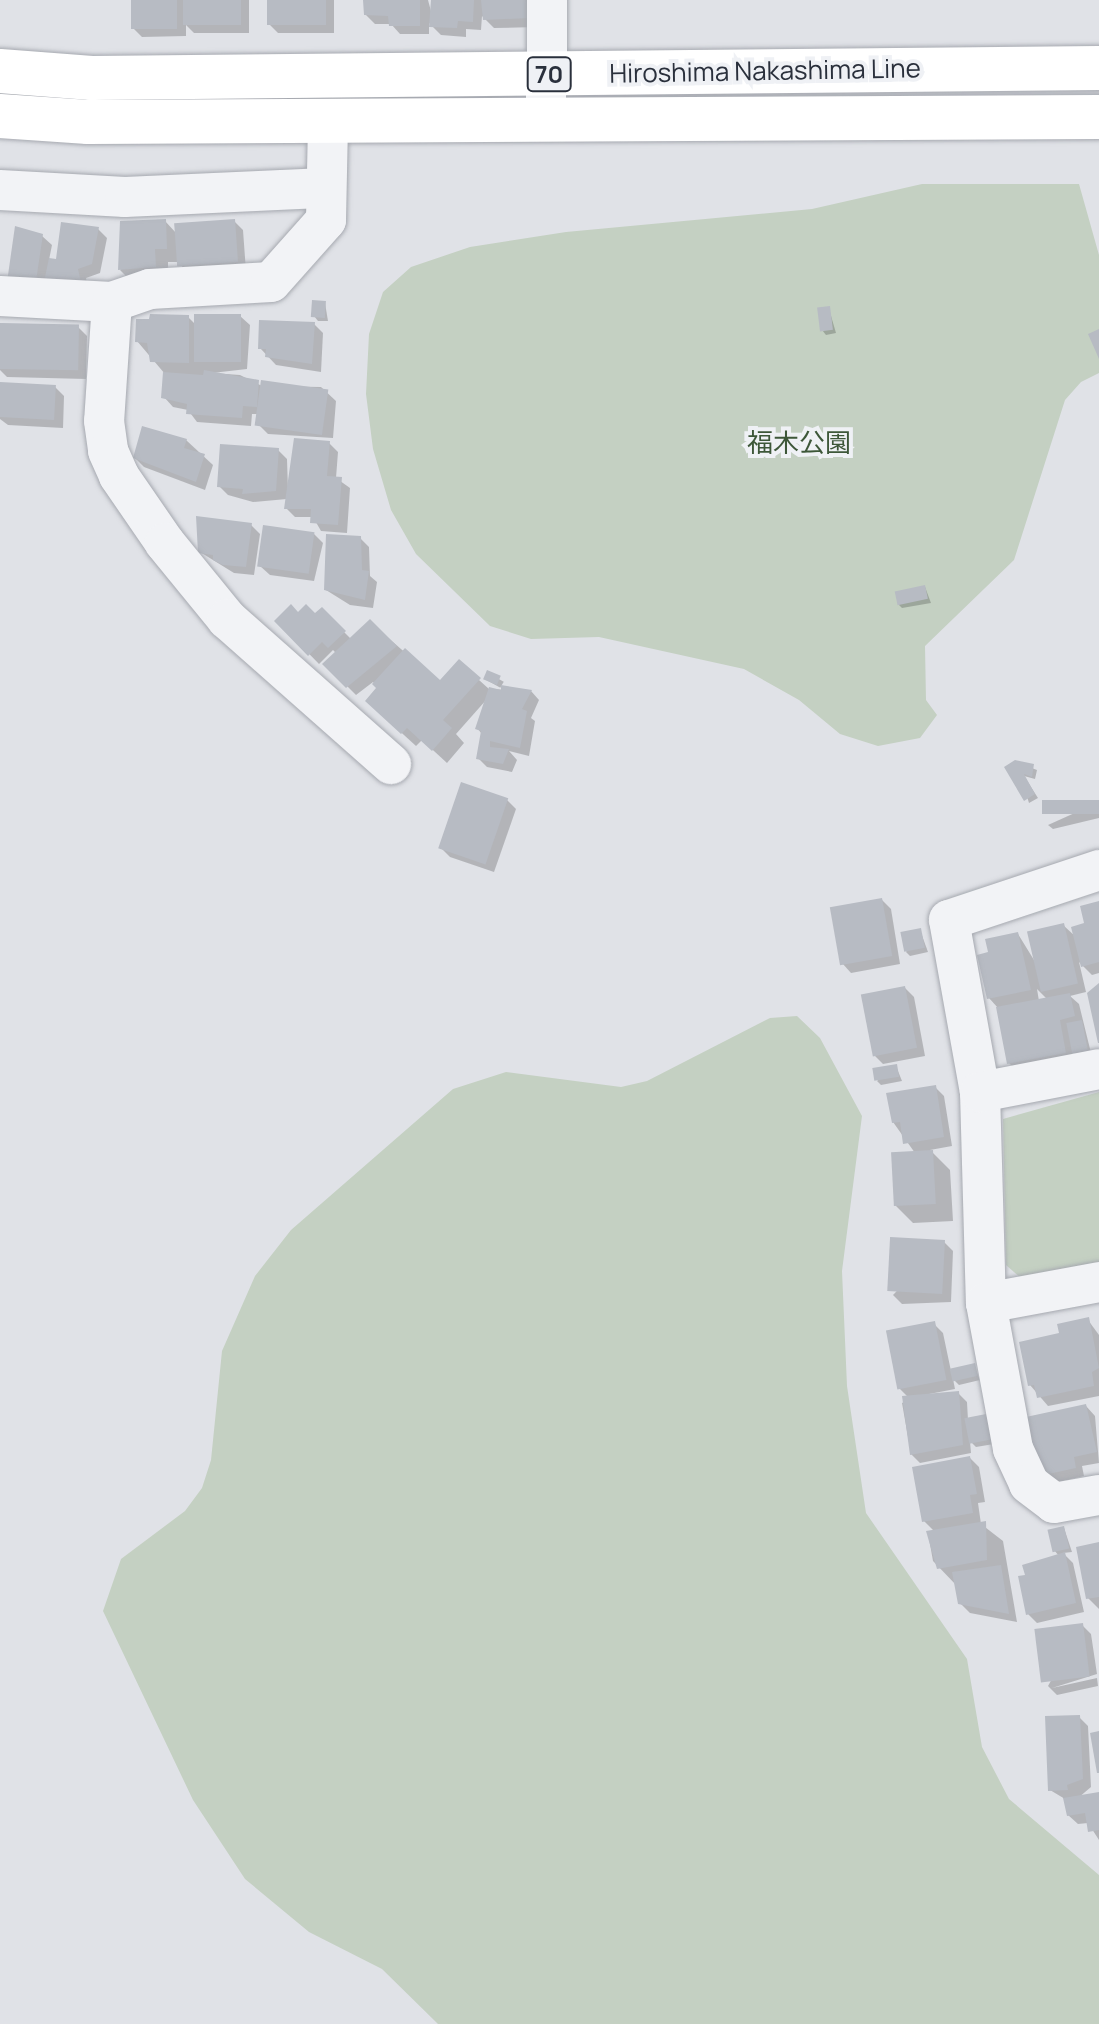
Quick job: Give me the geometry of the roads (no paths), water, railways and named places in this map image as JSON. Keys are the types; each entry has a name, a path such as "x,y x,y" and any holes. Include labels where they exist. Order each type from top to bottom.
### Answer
{"main road":[{"name":"Hiroshima Nakashima Line","path":"0,71 92,78 1099,68"},
{"name":"Hiroshima Nakashima Line","path":"0,116 88,122 1099,117"}],"street":[{"path":"546,120 547,0"},
{"path":"0,296 112,302 150,289 271,282 326,220 328,121"},
{"path":"0,190 125,197 326,188"},
{"path":"112,302 104,421 108,451 119,476 165,543 227,619 391,764"},
{"path":"1099,870 949,920 980,1092 986,1303 1013,1449 1029,1484 1054,1503 1099,1495"},
{"path":"980,1092 1099,1069"},
{"path":"986,1303 1099,1282"}],"park label":[{"name":"福木公園","path":"799,443"}]}
